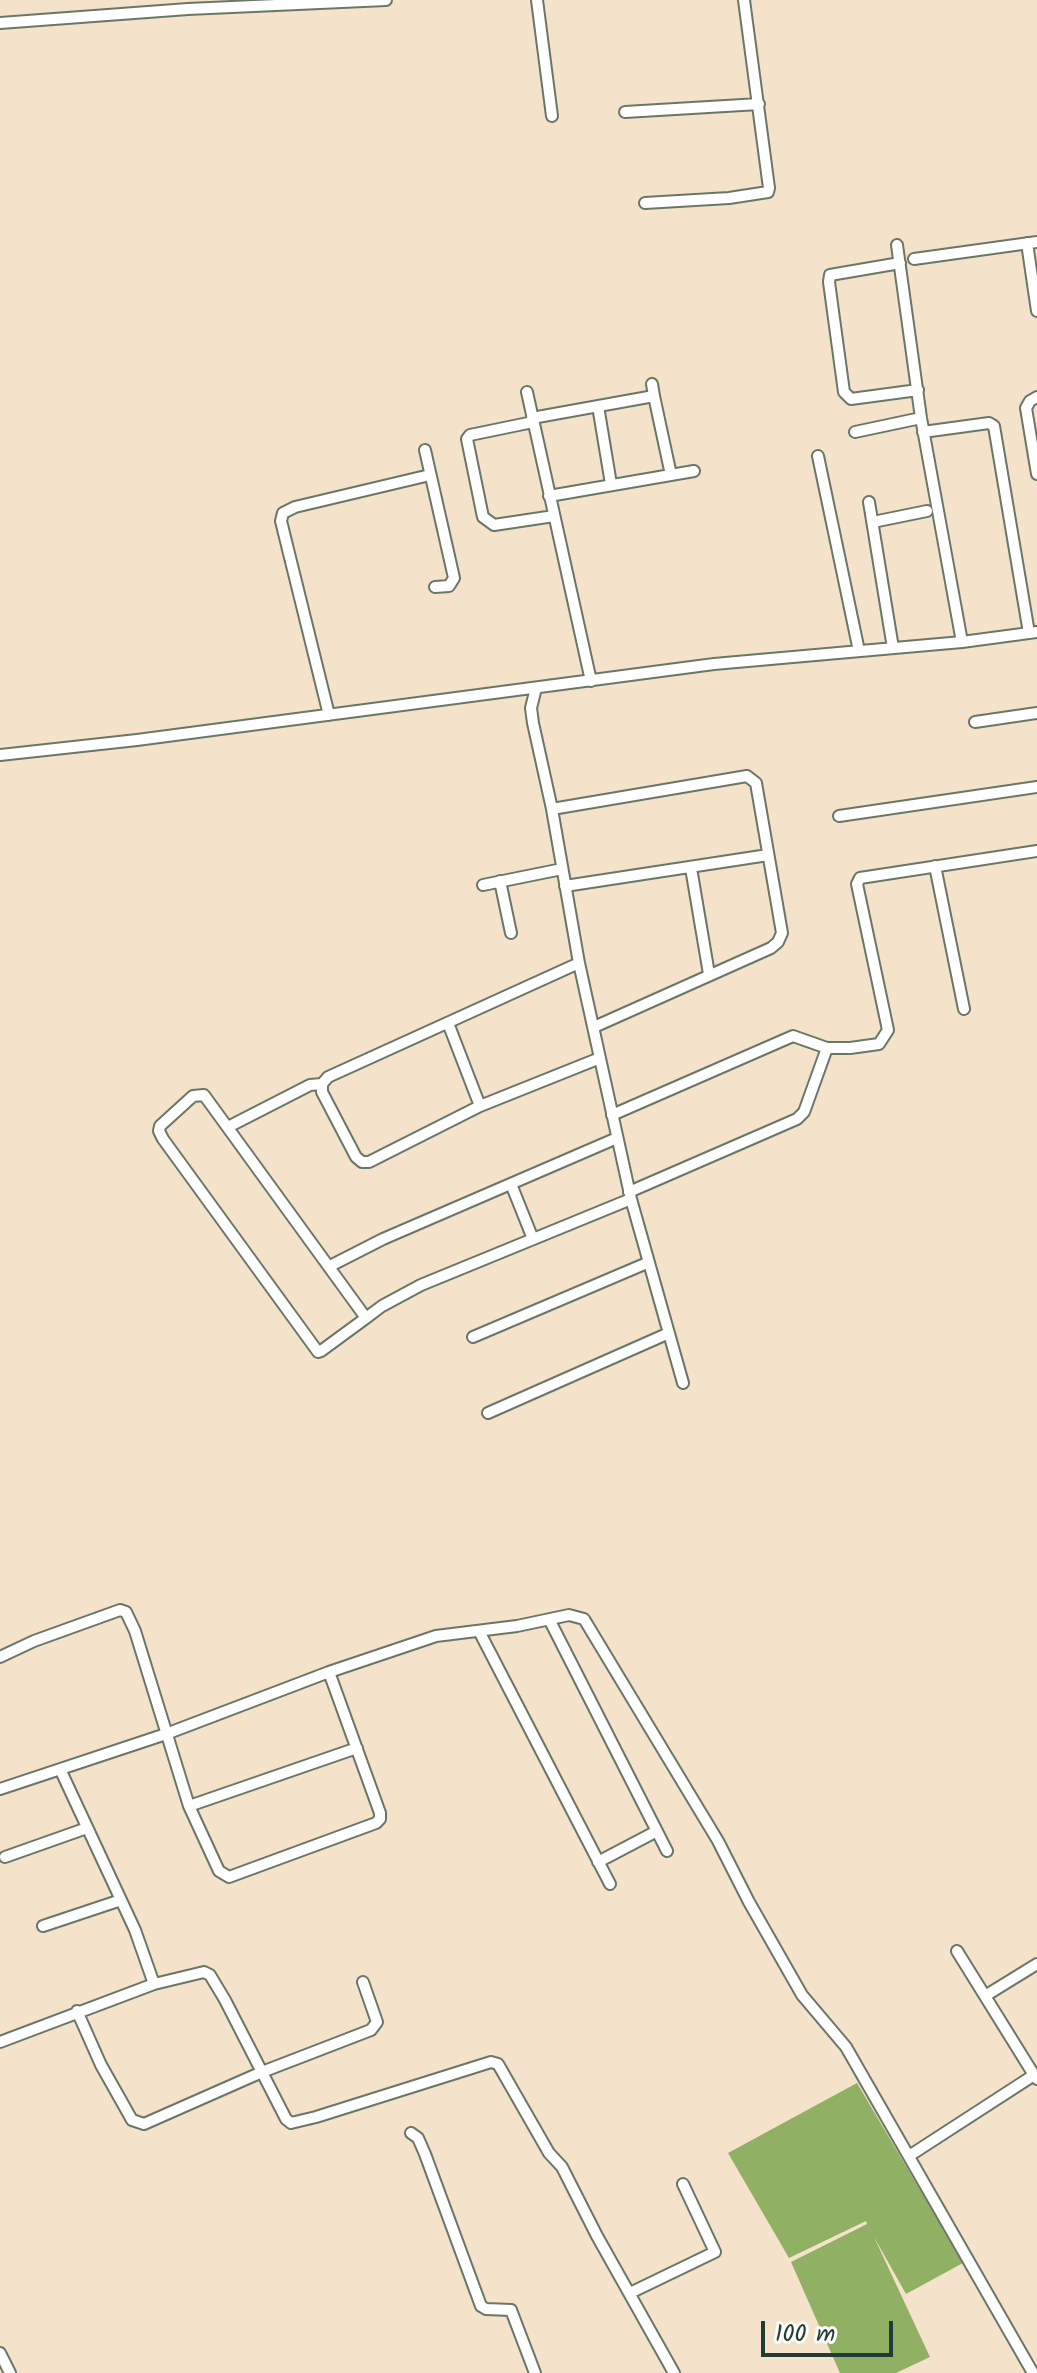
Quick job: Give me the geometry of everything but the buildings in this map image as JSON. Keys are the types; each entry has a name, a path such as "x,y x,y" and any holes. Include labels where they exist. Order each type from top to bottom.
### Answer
{"street":[{"path":"0,23 160,5 386,0"},
{"path":"537,0 552,116"},
{"path":"645,203 729,198 768,192 744,0"},
{"path":"625,112 759,104"},
{"path":"914,259 1032,242 1037,311"},
{"path":"897,245 923,432 962,642"},
{"path":"900,263 830,275 844,392 851,399 918,390"},
{"path":"652,384 671,475"},
{"path":"527,392 591,681"},
{"path":"554,516 494,525 483,517 467,439 470,435 654,396"},
{"path":"1037,397 1026,408 1026,418 1037,474"},
{"path":"598,406 611,484"},
{"path":"855,432 921,418"},
{"path":"0,755 714,664 1033,633 994,426 989,423 923,432"},
{"path":"425,450 454,578 449,586 435,587"},
{"path":"818,456 859,651"},
{"path":"549,496 694,471"},
{"path":"329,715 281,521 283,513 295,507 430,475"},
{"path":"869,502 893,648"},
{"path":"873,522 927,511"},
{"path":"536,688 531,708 533,723 552,809 579,963 630,1196 683,1383"},
{"path":"975,722 1037,713"},
{"path":"552,809 747,776 756,783 782,933 778,942 771,948 594,1027"},
{"path":"839,816 1037,787"},
{"path":"612,1115 793,1036 827,1048 879,1044 888,1030 857,884 860,878 1037,851"},
{"path":"565,886 768,855"},
{"path":"935,866 964,1009"},
{"path":"691,868 709,974"},
{"path":"483,885 562,869"},
{"path":"500,881 511,933"},
{"path":"579,963 328,1077 322,1084 322,1092 356,1157 362,1162 369,1162 480,1106 600,1058"},
{"path":"448,1023 480,1106"},
{"path":"366,1318 204,1095 198,1094 171,1116 159,1129 315,1350 321,1351 399,1296 421,1285 533,1239 797,1119 804,1112 827,1048"},
{"path":"228,1127 310,1085 322,1084"},
{"path":"330,1266 383,1239 617,1138"},
{"path":"511,1184 533,1239"},
{"path":"473,1337 647,1263"},
{"path":"488,1413 669,1333"},
{"path":"0,1657 34,1641 123,1610 135,1631 189,1806 219,1871 229,1877 380,1819 329,1672"},
{"path":"0,1789 166,1734 329,1672 436,1636 550,1621 569,1615 584,1619 718,1841 795,1982 846,2047 1033,2373"},
{"path":"550,1621 667,1851"},
{"path":"479,1631 610,1884"},
{"path":"189,1806 357,1748"},
{"path":"60,1769 121,1900 154,1984"},
{"path":"5,1857 87,1828"},
{"path":"598,1862 657,1831"},
{"path":"43,1926 121,1900"},
{"path":"909,2156 1036,2077 957,1951"},
{"path":"985,1996 1037,1964"},
{"path":"0,2042 77,2011 198,1972 210,1975 286,2119 291,2123 491,2062 498,2064 549,2153 562,2167 674,2373"},
{"path":"77,2011 101,2065 132,2120 144,2124 375,2026 377,2022 363,1982"},
{"path":"411,2133 418,2138 425,2154 481,2306 511,2310 535,2373"},
{"path":"630,2293 715,2252 683,2184"},
{"path":"0,2353 10,2373"}],"green space":[{"path":"857,2083 963,2263 906,2294 874,2237 930,2357 896,2373 840,2373 791,2262 867,2224 866,2221 789,2258 728,2153"}]}
